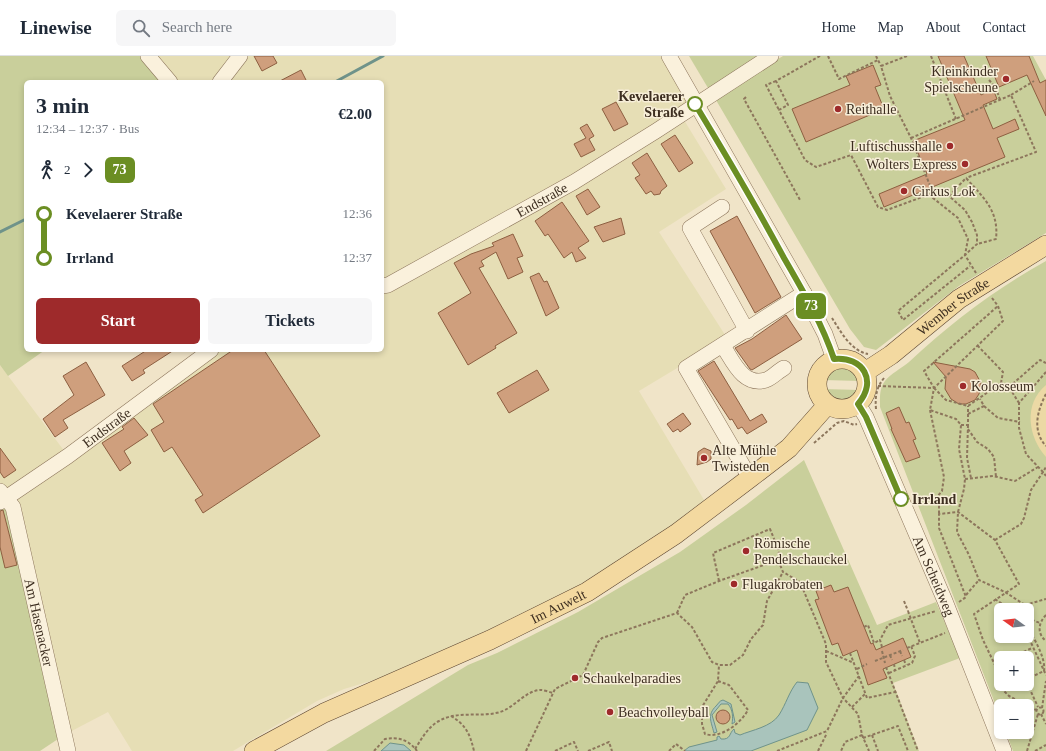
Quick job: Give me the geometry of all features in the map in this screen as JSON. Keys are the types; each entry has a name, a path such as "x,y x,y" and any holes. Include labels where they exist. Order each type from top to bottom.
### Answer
{"main road":[{"name":"Wember Straße","path":"865,372 891,355 959,299 1046,245"},
{"path":"834,359 851,360 865,372 867,388 864,397 858,404 844,410 828,406 817,392 816,384 822,369 834,359"},
{"name":"Im Auwelt","path":"254,751 324,713 490,640 587,592 676,534 789,448 828,406"}],"street":[{"path":"148,56 168,80"},
{"path":"222,80 240,56"},
{"path":"669,56 695,104 745,187 826,334 834,359"},
{"path":"695,104 771,56"},
{"name":"Endstraße","path":"384,285 574,182 656,131 695,104"},
{"path":"722,207 690,228 747,331"},
{"path":"750,478 686,368 804,294"},
{"path":"723,346 742,376 753,380 766,380 784,368"},
{"name":"Endstraße","path":"2,497 68,456 208,352"},
{"name":"Am Scheidweg","path":"858,404 866,417 956,629 1004,751"},
{"name":"Am Hasenacker","path":"2,497 13,507 68,751"}],"path":[{"path":"820,56 776,81 775,80 766,85 806,160 816,167 851,155 878,207 887,210 933,193 948,196 965,210 977,235 977,244"},
{"path":"828,56 839,79 878,60"},
{"path":"876,56 881,66 890,96 911,138 933,193 933,198 958,218 968,240 965,255 970,266 977,275"},
{"path":"881,66 907,56"},
{"path":"931,56 956,118"},
{"path":"989,80 996,88 1000,100"},
{"path":"776,81 788,106 779,110"},
{"path":"911,138 1011,95 1034,81"},
{"path":"948,196 966,178 1036,152 1011,95"},
{"path":"746,97 744,99 800,200"},
{"path":"966,178 988,201 998,225 996,239 977,244 898,311 903,320 970,266"},
{"path":"966,595 939,528 939,504 936,498 942,491 944,477 930,410 934,388 1003,320 998,306 992,298"},
{"path":"977,344 1003,372 1001,383 968,406 946,400 934,388 924,371 998,306"},
{"path":"1009,387 1040,360 1046,363"},
{"path":"1020,403 1046,372"},
{"path":"1001,383 1009,387 1020,403 1019,428 1026,454 1046,476"},
{"path":"878,386 934,388"},
{"path":"1046,394 1039,407 1037,425 1042,442 1046,446"},
{"path":"980,399 984,406 998,418 1020,422"},
{"path":"968,406 967,458 971,478"},
{"path":"968,414 984,406"},
{"path":"930,410 956,419 962,425 968,425"},
{"path":"962,425 959,449 965,479 958,512 957,532 969,555 979,580 1006,592 1022,603"},
{"path":"968,429 977,442 988,448 994,457 996,477"},
{"path":"965,479 996,477 1015,481 1038,467"},
{"path":"995,540 1021,524 1024,518 1030,490 1046,467"},
{"path":"939,514 958,512 995,540 1020,584 974,614 983,640 994,663"},
{"path":"719,581 712,555 713,552 770,529 779,551 778,560 784,572 800,582 826,644 826,662 843,698 858,714 862,735 869,751"},
{"path":"678,613 685,595 778,560"},
{"path":"678,613 692,627 712,662 719,665 730,665 743,655 751,639 763,625 767,602 784,572"},
{"path":"958,602 966,597 966,595 979,580"},
{"path":"995,599 1001,603"},
{"path":"1032,603 1046,599"},
{"path":"904,602 920,643"},
{"path":"882,647 880,640 884,630 891,624 941,610"},
{"path":"526,751 555,689 584,675 598,642 602,638 678,613"},
{"path":"1046,615 1040,623 1039,632 1046,641"},
{"path":"1034,620 1040,623"},
{"path":"864,627 868,625 874,642 880,640"},
{"path":"907,648 956,629"},
{"path":"1034,640 1045,666 1044,671"},
{"path":"1031,643 1046,675"},
{"path":"888,673 912,663 914,656 911,646"},
{"path":"1027,651 1033,648"},
{"path":"876,661 901,650 902,656"},
{"path":"826,651 854,663"},
{"path":"882,651 885,663"},
{"path":"850,653 867,698 895,692"},
{"path":"890,655 892,660"},
{"path":"904,660 906,665"},
{"path":"857,669 867,664"},
{"path":"894,664 895,670"},
{"path":"718,681 729,685 748,710 743,719 730,728 712,736 705,734 702,724 702,707 718,681 719,665"},
{"path":"886,667 918,751"},
{"path":"1034,676 1044,671"},
{"path":"818,751 843,698 859,676"},
{"path":"1038,714 1045,712 1042,708 1046,681"},
{"path":"374,751 384,739 394,738 404,739 412,744 416,750 426,732 433,725 451,716 471,714 488,715 501,712 534,692 541,690 553,693"},
{"path":"1004,691 1010,696 1036,710 1038,714 1027,751"},
{"path":"1031,691 1038,708"},
{"path":"852,707 866,694"},
{"path":"1036,710 1038,708 1042,708"},
{"path":"1041,714 1046,724"},
{"path":"451,716 466,726 471,737 474,751"},
{"path":"863,738 898,726 908,751"},
{"path":"777,751 827,732"},
{"path":"841,751 845,742 862,735"},
{"path":"872,735 878,751"},
{"path":"555,751 574,742 578,751"},
{"path":"588,751 609,742 612,751"},
{"path":"669,751 676,744 685,751"},
{"path":"1035,751 1046,745"}],"shaded area":[{"path":"148,56 668,56 695,104 684,120 726,189 659,232 727,338 639,391 710,510 461,654 344,689 317,701 233,751 132,751 108,712 64,735 13,507 0,502 0,365 68,456 208,352 384,352 384,80 168,80"}],"green space":[{"path":"0,56 148,56 168,80 24,80 24,352 42,352 8,376 0,365"},
{"path":"689,56 765,56 729,78 708,88"},
{"path":"783,56 1033,56 1046,80 1046,233 959,286 876,350 864,347 850,329 716,100 734,86"},
{"name":"Irrland","path":"1046,261 1046,751 1013,751 1009,739 1034,739 1034,699 994,699 994,701 880,407 880,394 882,387 890,376 909,362 941,333 974,307 1009,283"},
{"path":"840,365 853,369 860,381 823,380 825,374 829,370"},
{"path":"823,389 860,390 852,400 835,403 830,400"},
{"path":"804,460 877,625 936,602 960,658 893,683 919,751 326,751 468,665 497,653 578,612 680,552 746,505"},
{"path":"5,497 22,581 64,735 40,751 0,751 0,502"}],"sand":[{"path":"1046,385 1046,457 1035,440 1032,430 1031,411 1034,401"}],"water":[{"path":"797,682 808,683 818,708 807,730 751,751 684,751 689,747 717,740 717,737 719,736 721,739 727,738 734,729 735,733 740,735 761,728 776,719"},
{"path":"723,700 731,704 735,722 732,724 731,709 728,704 721,704 712,715 717,732 714,733 711,722 711,712"},
{"path":"390,743 404,745 411,751 381,751"}],"building":[{"path":"254,56 273,56 277,63 262,71"},
{"path":"938,56 964,56 981,95 993,89 997,99 983,105 993,129 1015,119 1019,129 997,138 1005,157 884,207 879,194 927,174 913,141 965,120"},
{"name":"Kleinkinder Spielscheune","path":"986,56 1029,56 1040,83 1046,80 1046,116 1027,75 999,87"},
{"name":"Reithalle","path":"873,65 881,85 875,87 884,109 806,142 792,109 850,85 846,76"},
{"path":"301,70 306,80 282,80"},
{"path":"616,102 628,124 614,131 602,109"},
{"path":"587,124 594,136 589,139 595,150 581,157 574,144 586,138 580,128"},
{"path":"675,135 693,163 679,172 661,144"},
{"path":"647,153 667,186 661,191 660,194 654,195 651,191 646,194 635,178 640,175 632,163"},
{"path":"588,189 600,207 587,215 576,196"},
{"path":"562,202 589,241 578,248 586,258 576,262 572,252 564,258 548,234 545,236 535,221"},
{"path":"737,216 781,297 755,313 710,231"},
{"path":"621,218 625,234 603,242 594,227"},
{"path":"513,234 523,256 517,258 523,272 508,279 496,252 481,261 484,266 479,268 517,333 468,365 438,313 471,293 454,263 471,254 494,246 492,243"},
{"path":"539,273 544,282 547,281 559,308 546,316 530,277"},
{"path":"786,315 802,339 752,370 750,369 735,348 752,339"},
{"path":"144,352 171,352 143,370 145,373 132,381 122,366"},
{"path":"230,352 265,352 320,436 203,513 195,500 203,495 172,447 164,452 151,430 164,422 153,404"},
{"path":"714,361 750,421 762,414 767,422 747,434 742,427 738,429 732,419 730,420 698,371"},
{"path":"86,362 105,395 63,420 68,428 55,437 43,419 74,395 63,376"},
{"name":"Kolosseum","path":"933,362 970,369 975,372 981,383 979,394 975,400 966,404 959,404 951,399 945,389 946,377"},
{"path":"537,370 549,390 509,413 497,393"},
{"path":"899,407 906,423 909,422 916,439 913,440 920,457 906,462 891,429 886,413"},
{"path":"683,413 691,424 680,432 678,429 673,432 667,424"},
{"path":"134,418 148,435 124,451 131,463 120,471 102,443 124,429 122,427"},
{"path":"0,448 16,470 4,478 0,472"},
{"name":"Alte Mühle Twisteden","path":"704,448 711,451 711,459 697,465 698,452"},
{"path":"3,510 17,565 5,568 0,547 0,511"},
{"path":"831,585 834,592 848,587 871,644 873,643 876,650 903,638 911,657 883,669 887,678 868,685 857,650 843,656 838,643 832,645 815,600 819,599 816,591"},
{"path":"720,710 726,710 730,714 730,720 726,724 720,724 716,720 716,714"}],"waterway":[{"path":"339,80 383,56"},
{"path":"0,232 24,220"}],"bus line":[{"name":"73","path":"695,104 745,187 826,334 834,359 840,358 851,360 865,372 867,388 864,397 858,404 866,417 901,499"}],"place":[{"name":"Kleinkinder Spielscheune","path":"1006,79"},
{"name":"Kevelaerer Straße","path":"695,104"},
{"name":"Reithalle","path":"838,109"},
{"name":"Luftischusshalle","path":"950,146"},
{"name":"Wolters Express","path":"965,164"},
{"name":"Cirkus Lok","path":"904,191"},
{"name":"Kolosseum","path":"963,386"},
{"name":"Alte Mühle Twisteden","path":"704,458"},
{"name":"Irrland","path":"901,499"},
{"name":"Römische Pendelschauckel","path":"746,551"},
{"name":"Flugakrobaten","path":"734,584"},
{"name":"Schaukelparadies","path":"575,678"},
{"name":"Beachvolleyball","path":"610,712"}]}
